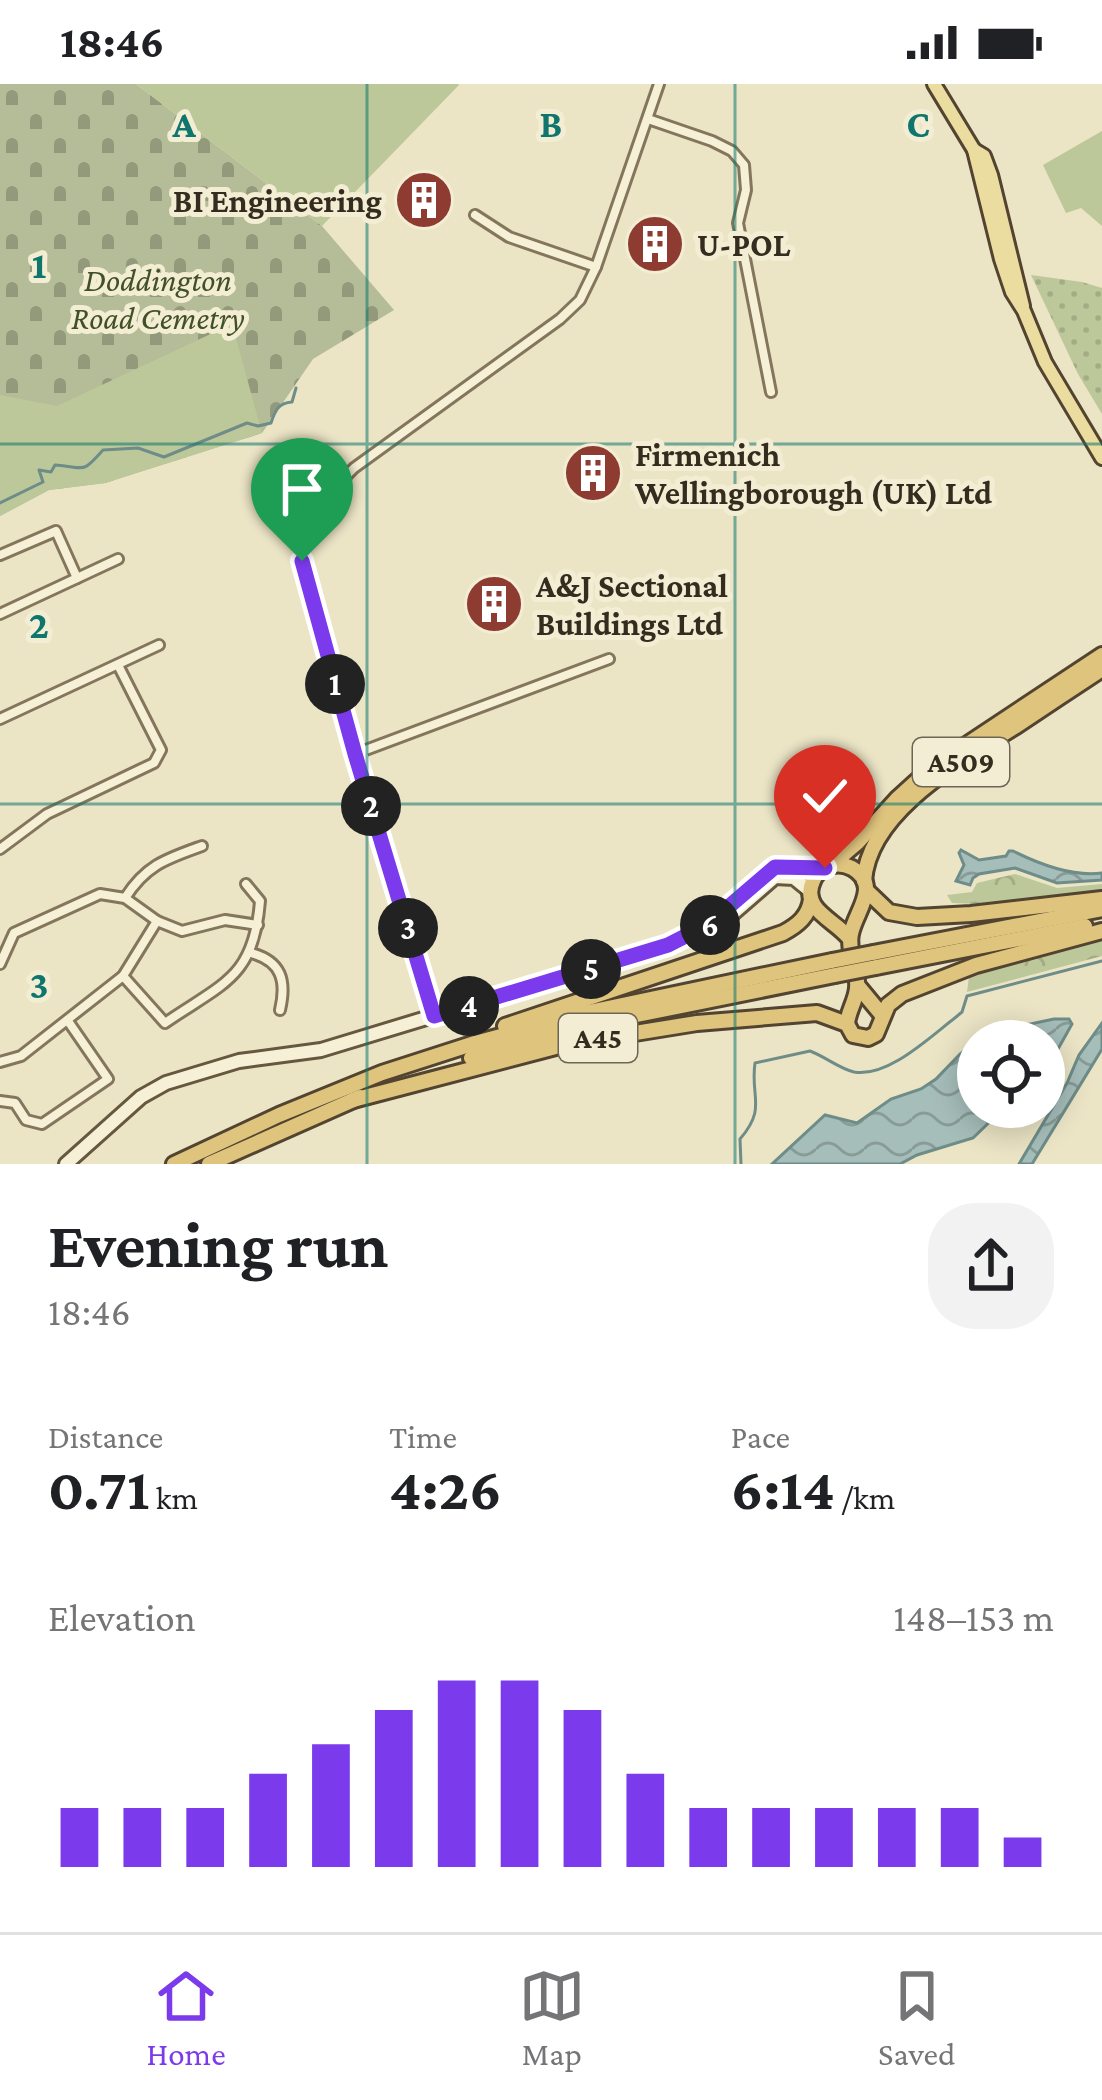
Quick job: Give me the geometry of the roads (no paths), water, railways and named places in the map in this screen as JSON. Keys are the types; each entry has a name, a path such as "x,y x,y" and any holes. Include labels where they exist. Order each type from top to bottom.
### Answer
{"highway":[{"name":"A509","path":"828,867 930,770 1102,655"},
{"name":"A509","path":"865,886 867,858 878,838 929,784 1102,669"},
{"path":"849,938 818,911 810,895 818,874 838,864 854,869 889,912 917,917 1102,899"},
{"path":"858,986 882,1015 881,1028 868,1038 853,1035 847,1024 858,986 849,938 866,898 865,886"},
{"name":"A45","path":"174,1164 279,1114 473,1036 783,933 806,914 810,895"},
{"name":"A45","path":"382,1073 571,1016 875,960 1102,909"},
{"path":"832,920 858,913"},
{"name":"A45","path":"875,960 1102,927"},
{"name":"A45","path":"882,1015 902,994 920,986 1102,927"},
{"name":"A45","path":"209,1164 353,1100 447,1066 602,1022 833,968"},
{"name":"A45","path":"353,1100 618,1034 797,1013 817,1013 847,1024"}],"main road":[{"path":"934,84 974,150 1012,292 1045,362 1102,458"},
{"path":"719,919 775,867 828,867"},
{"path":"65,1164 141,1097 166,1083 239,1061 321,1050 668,945 729,916 775,877 794,878 810,895"}],"street":[{"path":"434,1016 302,561 308,524 327,494 354,468 580,300 596,267 659,84"},
{"path":"648,119 712,141 732,151 744,165 746,190 738,223 771,392"},
{"path":"475,215 509,237 596,267"},
{"path":"0,555 56,531 77,578"},
{"path":"0,614 118,559"},
{"path":"0,719 159,646"},
{"path":"355,754 609,658"},
{"path":"0,849 46,814 154,763 160,750 118,665"},
{"path":"125,898 146,871 202,846"},
{"path":"123,976 166,1023 238,972 251,953 258,925 260,901 246,884"},
{"path":"0,964 14,933 100,894 125,898 157,921 182,931 225,920 258,925"},
{"path":"0,1062 21,1056 123,976 157,921"},
{"path":"251,953 269,958 280,971 280,1010"},
{"path":"0,1101 14,1103 26,1120 42,1124 108,1079 68,1021"}],"water":[{"path":"961,850 979,860 1013,851 1056,868 1102,873 1102,880 1057,883 1015,868 979,874 970,885 956,881 964,865"},
{"path":"1102,1023 1102,1049 1065,1110 1065,1086 1079,1055"},
{"path":"957,1057 957,1128 983,1128 973,1138 900,1164 772,1164 825,1115 857,1123 891,1099 936,1079"},
{"path":"1040,1128 1054,1128 1032,1164 1019,1164"}],"waterway":[{"path":"0,503 43,482 39,470 51,472 55,465 82,468 103,450 138,448 164,457 247,423 271,423 278,408 292,402 296,388"},
{"path":"741,1164 740,1139 755,1110 755,1063 810,1051 854,1072 881,1069 962,1012 967,996 1102,961"}],"place":[{"name":"BI Engineering","path":"424,200"},
{"name":"U-POL","path":"655,244"},
{"name":"Firmenich Wellingborough (UK) Ltd","path":"593,473"},
{"name":"A&J Sectional Buildings Ltd","path":"494,604"}],"park label":[{"name":"Doddington Road Cemetry","path":"158,298"}]}
